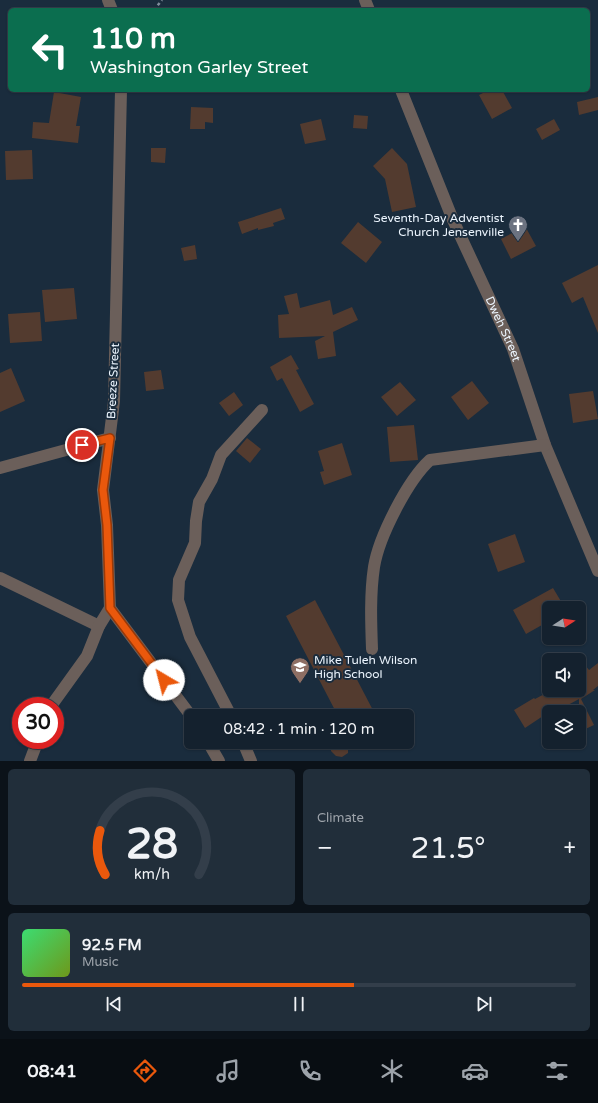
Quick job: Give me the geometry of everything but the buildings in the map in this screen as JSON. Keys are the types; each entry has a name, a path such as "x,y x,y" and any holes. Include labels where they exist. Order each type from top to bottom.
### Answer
{"street":[{"name":"Breeze Street","path":"110,608 107,525 103,490 114,401 121,92"},
{"name":"Dweh Street","path":"402,92 453,220 513,350 545,445 598,571"},
{"path":"227,709 190,637 178,600 179,580 195,543 199,502 212,479 221,455 262,410"},
{"path":"0,468 110,438"},
{"path":"372,649 371,609 374,566 394,514 419,470 430,460 545,445"},
{"path":"0,578 98,626"},
{"path":"57,697 87,656 98,626 110,608 186,709"},
{"path":"30,761 35,749"},
{"path":"212,749 219,761"},
{"path":"246,749 251,761"}],"path":[{"path":"156,8 162,0"}],"place":[{"name":"Seventh-Day Adventist Church Jensenville","path":"518,242"},
{"name":"Mike Tuleh Wilson High School","path":"300,684"}],"route":[{"path":"82,445 110,438 103,490 107,525 110,608 164,680"}]}
